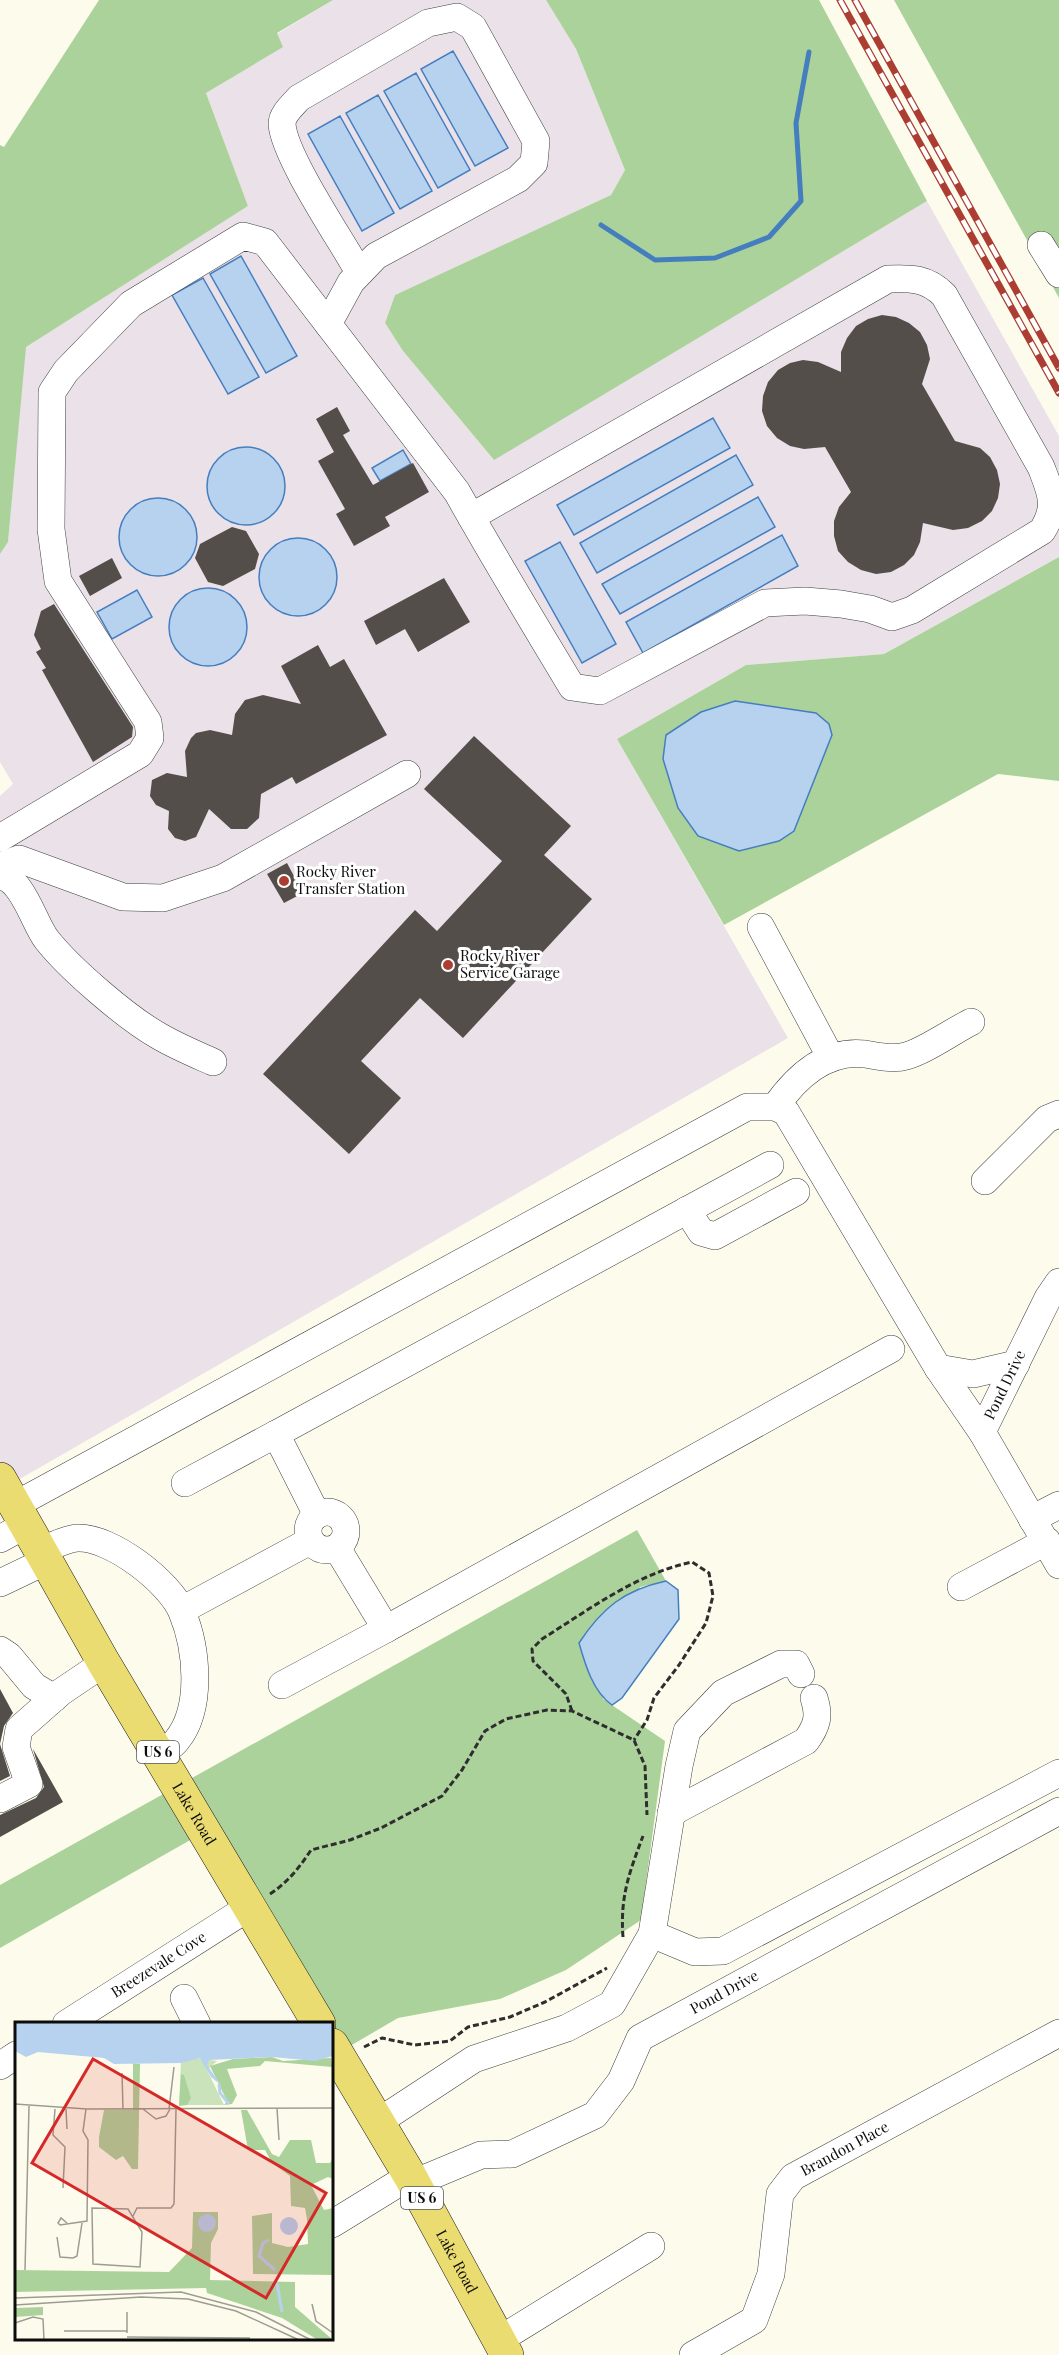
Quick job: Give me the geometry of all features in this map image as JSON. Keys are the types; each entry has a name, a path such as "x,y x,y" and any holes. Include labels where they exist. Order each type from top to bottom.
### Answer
{"main road":[{"name":"Lake Road","path":"22,1526 159,1754 260,1900 324,2022"},
{"name":"Lake Road","path":"335,2044 412,2179 503,2348"}],"street":[{"path":"328,324 359,272 376,256 518,179 534,163 536,141 473,27 456,17 428,24 299,98 285,114 282,122 287,147 359,272"},
{"path":"0,838 140,754 150,738 148,722 58,581 51,529 52,392 66,371 131,304 243,236 264,242 457,492 471,518 572,687 600,691 765,603 805,601 841,604 870,609 892,617 912,610 1042,531 1051,517 1052,496 1041,467 944,295 934,285 917,278 888,279 471,518"},
{"path":"1041,245 1059,274"},
{"path":"0,866 19,859 123,897 163,898 223,878 407,774"},
{"path":"0,876 6,876 23,893 46,939 71,966 157,1035 213,1062"},
{"path":"761,927 831,1058"},
{"path":"775,1107 790,1085 804,1071 831,1058 863,1054 880,1058 906,1056 971,1022"},
{"path":"0,1583 22,1526 747,1107 775,1107 786,1112 938,1368 982,1432"},
{"path":"985,1181 1047,1119 1059,1114"},
{"path":"185,1482 770,1166"},
{"path":"687,1210 701,1232 715,1236 796,1192"},
{"name":"Pond Drive","path":"1050,1547 982,1432 1048,1298 1059,1282"},
{"path":"282,1685 891,1349"},
{"path":"938,1368 973,1374 1016,1364"},
{"path":"276,1434 324,1551 337,1548 386,1629"},
{"path":"961,1587 1050,1547 1059,1505"},
{"path":"22,1526 95,1540 115,1547 138,1563 182,1610 190,1639 194,1672 192,1702 186,1724 177,1742 159,1754"},
{"path":"182,1610 313,1528"},
{"path":"0,1650 9,1656 34,1686 54,1698"},
{"path":"0,1799 29,1784 10,1723 54,1698 104,1663"},
{"path":"378,2121 474,2059 567,2028 612,2004 652,1934 659,1815 687,1731 723,1693 781,1664 796,1664 801,1674"},
{"path":"659,1815 806,1741 815,1729 819,1712 814,1698"},
{"path":"652,1934 695,1952 723,1951 1059,1773"},
{"name":"Pond Drive","path":"333,2223 412,2179 481,2155 512,2154 595,2115 621,2081 640,2038 1059,1811"},
{"name":"Breezevale Cove","path":"69,2022 260,1900"},
{"path":"184,1998 196,2022"},
{"name":"Brandon Place","path":"693,2355 754,2320 771,2274 780,2194 793,2177 1059,2032"},
{"path":"0,2066 15,2056"},
{"path":"503,2348 651,2246"}],"path":[{"path":"572,1711 566,1694 533,1661 531,1649 631,1584 662,1568 692,1562 709,1573 713,1596 706,1623 680,1665 654,1698 648,1720 634,1740"},
{"path":"260,1900 281,1887 302,1864 311,1850 350,1840 381,1828 442,1796 462,1770 485,1731 506,1719 547,1710 572,1711 634,1740 645,1766 659,1815"},
{"path":"624,1944 621,1908 630,1868 647,1827"},
{"path":"335,2044 382,2038 415,2045 450,2041 468,2027 510,2017 545,2002 608,1967 613,1959"}],"shaded area":[{"path":"333,0 546,0 576,49 625,170 611,195 395,295 385,323 403,351 493,459 927,201 1059,436 1059,557 884,654 746,665 617,739 788,1038 11,1484 0,1464 0,796 13,784 0,762 0,554 8,542 25,347 248,206 206,93 282,47 277,34"}],"green space":[{"path":"99,0 333,0 277,33 283,47 206,93 248,206 26,347 8,542 0,554 0,145 4,147"},
{"path":"546,0 819,0 927,201 494,460 403,351 385,323 395,295 611,195 625,170 576,49"},
{"path":"894,0 1059,0 1059,298"},
{"path":"1059,557 1059,781 998,774 724,925 617,739 746,665 884,654","holes":["784,709 816,713 698,836 678,808 663,759"]},
{"path":"637,1530 666,1581 640,1587 603,1699 665,1741 641,1920 566,1970 500,1999 398,2018 345,2049 333,2028 333,2022 329,2022 215,1826 0,1948 0,1885"}],"water":[{"path":"453,51 508,148 475,166 421,69"},
{"path":"416,73 470,170 438,188 384,91"},
{"path":"378,95 432,191 400,209 346,113"},
{"path":"340,116 394,213 362,231 308,134"},
{"path":"241,256 297,356 266,373 210,274"},
{"path":"203,278 259,377 228,394 172,295"},
{"path":"713,418 730,448 574,535 557,505"},
{"path":"238,447 254,447 268,453 279,464 285,478 285,494 279,508 268,519 254,525 238,525 224,519 213,508 207,494 207,478 213,464 224,453"},
{"path":"403,450 411,464 380,481 372,468"},
{"path":"736,455 753,485 597,573 580,543"},
{"path":"758,497 775,527 620,614 602,584"},
{"path":"150,498 166,498 180,504 191,515 197,529 197,545 191,559 180,570 166,576 150,576 136,570 125,559 119,545 119,529 125,515 136,504"},
{"path":"782,535 798,566 643,653 626,622"},
{"path":"290,538 306,538 320,544 331,555 337,569 337,585 331,599 320,610 306,616 290,616 276,610 265,599 259,585 259,569 265,555 276,544"},
{"path":"560,542 616,644 582,663 525,561"},
{"path":"200,588 216,588 230,594 241,605 247,619 247,635 241,649 230,660 216,666 200,666 186,660 175,649 169,635 169,619 175,605 186,594"},
{"path":"137,590 152,617 112,639 97,612"},
{"path":"735,701 816,713 829,724 832,735 794,831 779,841 739,851 698,836 678,808 663,759 666,735 701,712"},
{"path":"666,1581 678,1590 679,1619 622,1698 612,1705 595,1685 579,1643 596,1620 615,1602 638,1590"}],"building":[{"path":"882,315 896,317 909,323 920,332 927,345 930,359 922,384 955,441 980,448 990,457 997,470 1000,484 998,498 992,511 982,521 968,528 953,530 923,523 920,542 914,555 904,565 891,572 876,574 861,570 848,562 838,551 834,536 834,521 839,507 851,492 825,447 804,449 790,446 777,438 767,426 762,411 763,396 768,382 778,370 790,363 803,360 818,362 841,372 841,352 847,338 856,326"},
{"path":"337,407 350,431 343,435 373,485 413,463 429,492 385,517 390,526 354,546 336,514 345,509 318,461 334,452 316,419"},
{"path":"232,527 246,531 259,554 255,569 223,586 208,582 195,558 200,544"},
{"path":"112,558 122,578 90,596 79,576"},
{"path":"444,578 470,622 418,652 405,629 376,645 364,621"},
{"path":"54,604 133,727 132,737 93,762 42,670 46,668 36,652 41,649 34,635 41,611"},
{"path":"318,645 330,667 344,659 387,735 296,784 292,777 261,794 259,818 247,829 231,829 209,809 196,837 185,841 175,838 168,829 169,811 156,805 150,796 152,780 167,773 187,777 185,751 191,738 196,733 210,730 232,735 235,714 245,700 263,695 301,704 281,666"},
{"name":"Rocky River Service Garage","path":"474,736 571,826 544,855 592,899 463,1038 420,998 361,1061 401,1098 349,1154 263,1074 415,910 437,931 502,861 424,789"},
{"name":"Rocky River Transfer Station","path":"287,863 303,893 284,903 267,874"},
{"path":"0,1689 13,1713 4,1726 0,1744"},
{"path":"0,1744 10,1776 0,1781"},
{"path":"33,1749 63,1802 0,1837 0,1815 36,1798 44,1787"}],"waterway":[{"path":"601,225 655,260 715,258 769,237 801,201 796,123 809,52"}],"railway":[{"path":"840,0 1059,393"},
{"path":"855,0 1059,368"}],"place":[{"name":"Rocky River Transfer Station","path":"284,881"},
{"name":"Rocky River Service Garage","path":"448,965"}]}
